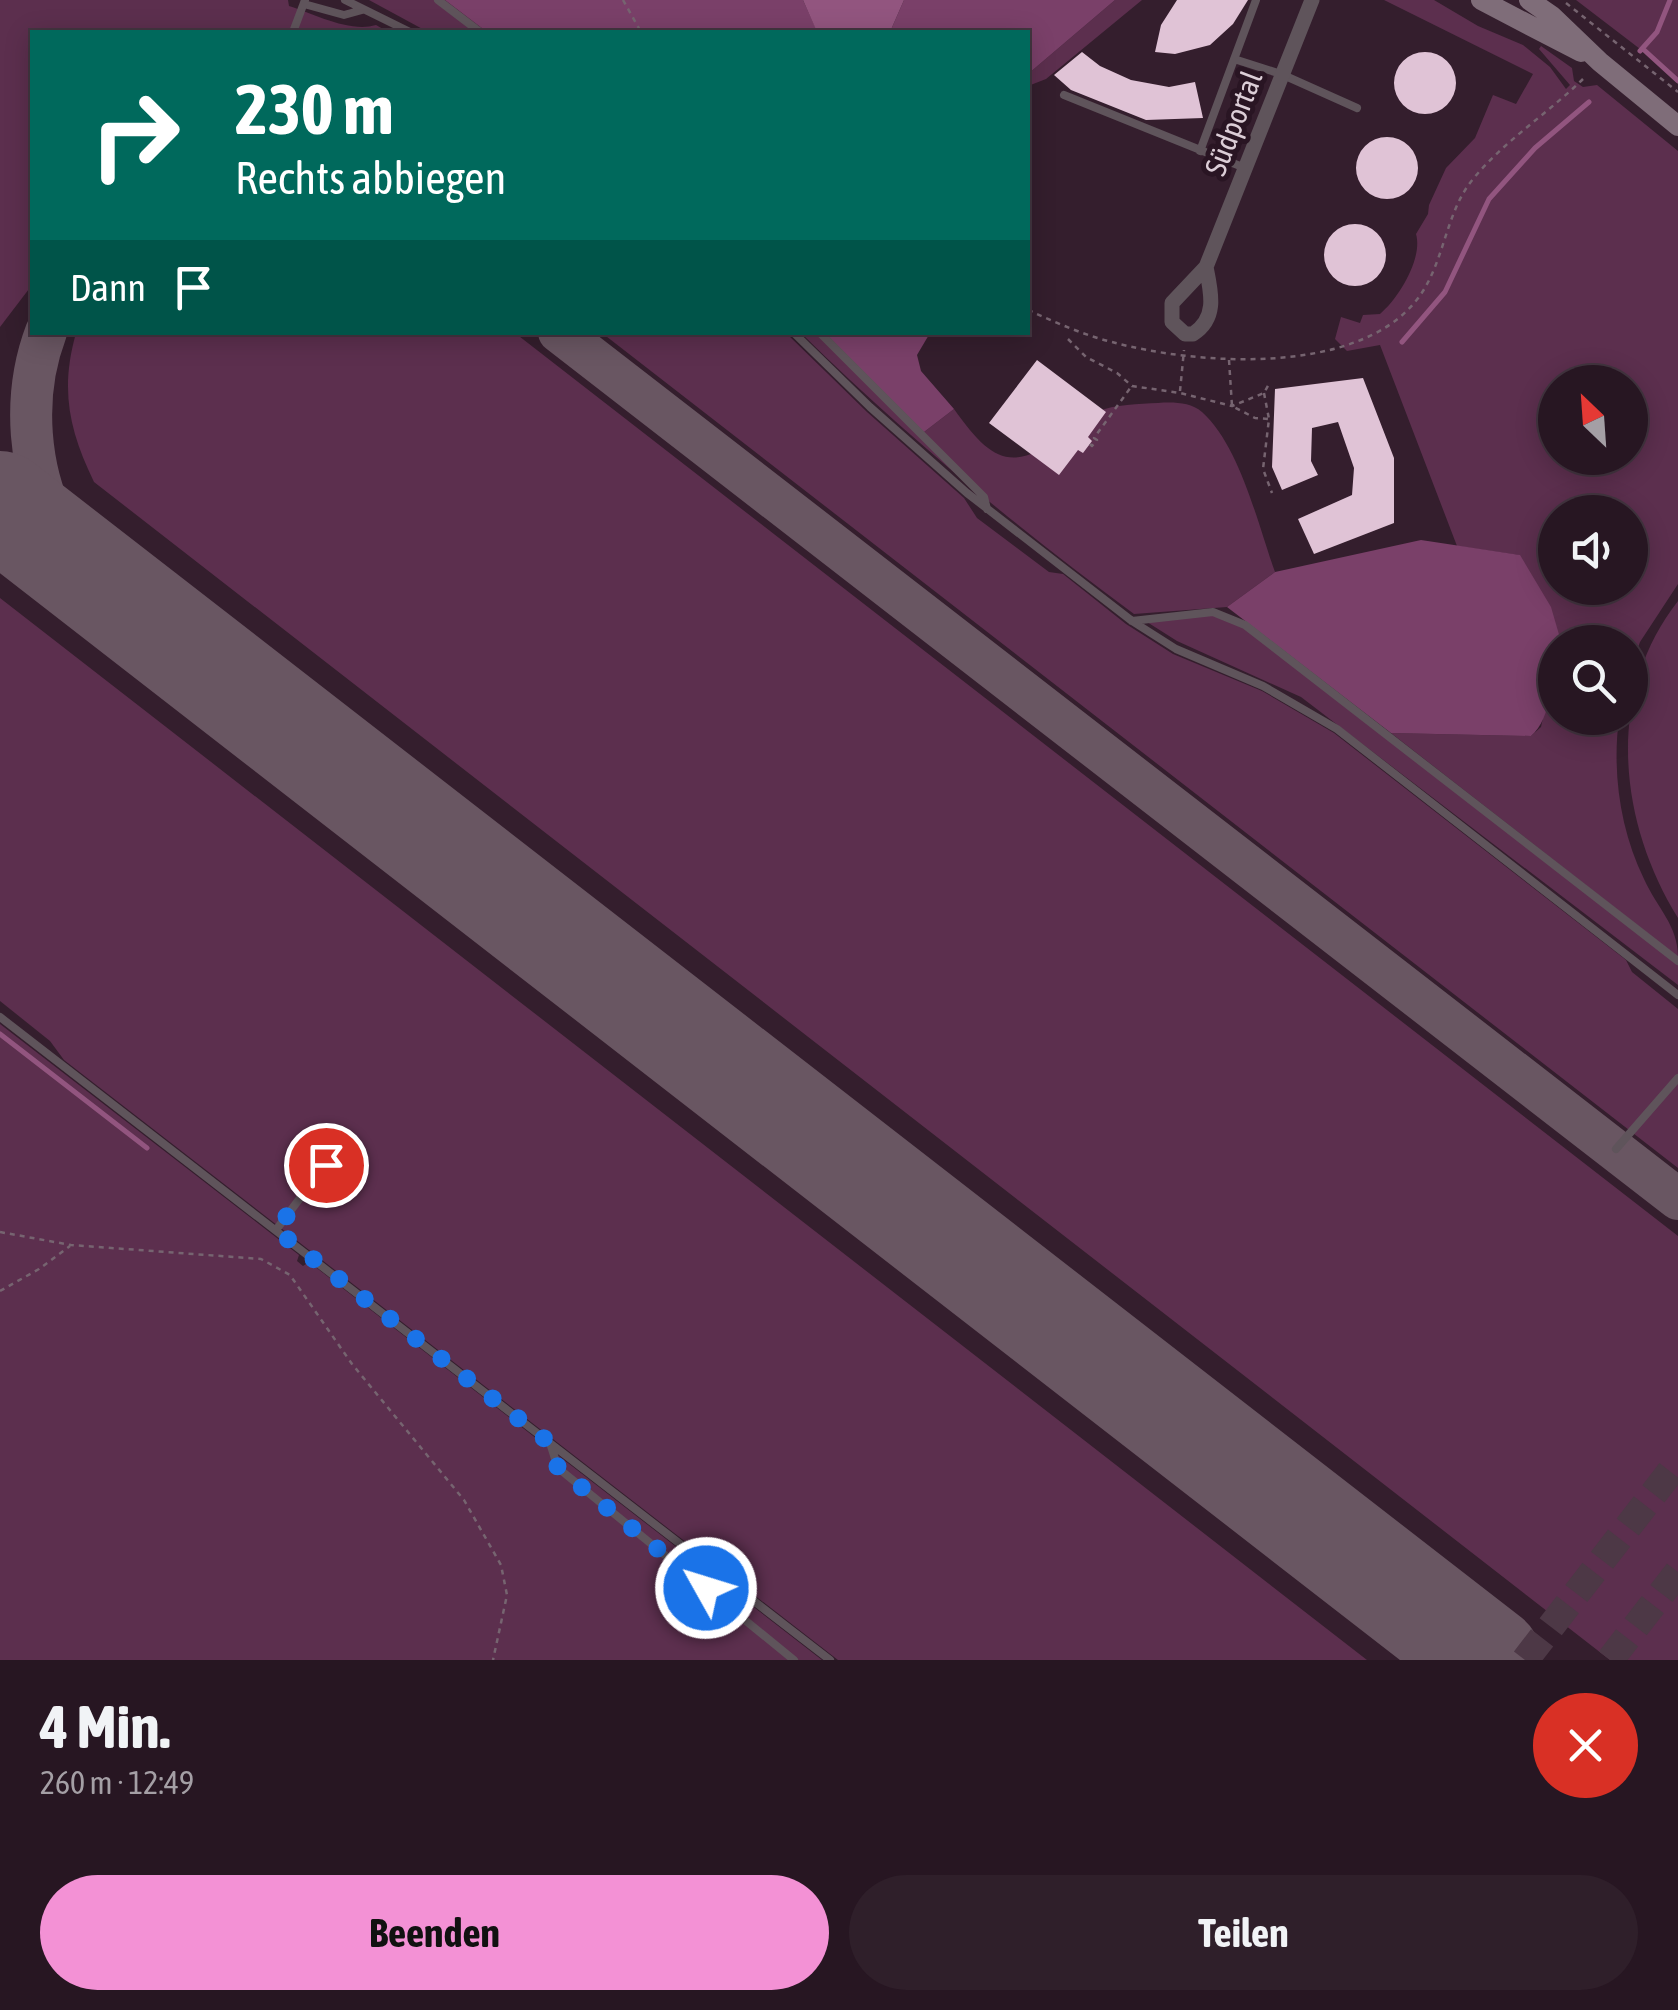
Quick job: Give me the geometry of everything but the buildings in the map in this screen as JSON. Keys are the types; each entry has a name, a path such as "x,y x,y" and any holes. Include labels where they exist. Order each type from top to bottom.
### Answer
{"main road":[{"path":"1481,0 1600,62"},
{"path":"1529,0 1678,126"}],"street":[{"name":"Südportal","path":"1206,267 1312,0"}],"lane":[{"path":"345,0 406,30"},
{"path":"438,0 477,30"},
{"path":"1200,151 1256,0"},
{"path":"294,30 304,2 344,15 364,9"},
{"path":"1234,58 1357,108"},
{"path":"1064,95 1245,168"},
{"path":"796,335 870,407 987,509 1132,621 1176,649 1263,686 1337,729 1678,995"},
{"path":"822,335 984,497 987,509"},
{"path":"1132,621 1213,612 1245,625 1678,961"},
{"path":"0,1017 830,1660"},
{"path":"1616,1149 1678,1078"},
{"path":"276,1230 326,1165"},
{"path":"300,1264 308,1255"},
{"path":"550,1443 558,1468 794,1660"}],"path":[{"path":"624,0 639,30"},
{"path":"1562,0 1678,92"},
{"path":"1030,311 1074,331 1114,343 1184,356 1262,359 1342,348 1374,334 1406,312 1427,284 1459,202 1473,179 1600,62"},
{"path":"1068,339 1086,357 1132,386 1180,393 1232,406 1255,418 1269,418"},
{"path":"1180,393 1184,346"},
{"path":"1229,358 1232,406"},
{"path":"1232,406 1264,393 1270,382"},
{"path":"1090,444 1132,386"},
{"path":"1264,393 1269,418 1263,469 1272,492"},
{"path":"0,1232 71,1245 261,1259 290,1276 352,1364 464,1500 502,1565 507,1595 493,1660"},
{"path":"0,1291 71,1245"}],"shaded area":[{"path":"0,0 288,0 289,6 332,21 383,29 30,30 30,288 0,327"},
{"path":"369,0 445,0 484,30 424,30"},
{"path":"445,0 803,0 817,30 484,30"},
{"path":"803,0 904,0 891,30 816,30"},
{"path":"904,0 1115,0 1030,72 1030,30 891,30"},
{"path":"1115,0 1142,0 1046,79 1030,85 1030,72"},
{"path":"1384,0 1434,0 1478,26 1523,45 1550,67 1566,89 1570,85 1539,49 1541,46 1572,68 1574,81 1583,87 1597,85 1678,151 1678,584 1648,630 1648,625 1554,625 1544,605 1648,605 1648,495 1538,495 1538,593 1519,555 1457,546 1380,345 1347,351 1335,339 1341,317 1360,323 1363,315 1380,314 1395,298 1413,266 1416,234 1446,168 1475,138 1493,95 1516,104 1533,74"},
{"path":"1576,0 1678,0 1678,78"},
{"path":"76,335 518,335 1678,1236 1678,1660 1610,1660 94,482 73,427 68,391"},
{"path":"605,335 788,335 964,498 977,518 1049,572 1063,574 1126,624 1173,654 1262,691 1334,733 1626,960 1632,972 1678,1009 1678,1168"},
{"path":"803,335 827,335 924,432 954,409 979,440 1003,456 1016,457 1047,447 1089,416 1111,407 1187,404 1202,412 1227,445 1275,572 1227,607 1134,614 962,479"},
{"path":"827,335 929,335 917,355 921,371 954,409 924,432"},
{"path":"1421,540 1520,555 1538,585 1538,605 1550,605 1556,625 1538,625 1538,728 1531,736 1391,733 1227,607 1275,572"},
{"path":"0,598 1367,1660 838,1660 64,1060 50,1041 0,1001"},
{"path":"1678,601 1678,918 1642,841 1632,800 1628,758 1629,735 1648,735 1648,654"},
{"path":"1212,615 1245,627 1678,964 1678,985 1301,697 1177,641 1147,622"},
{"path":"1538,730 1538,735 1618,735 1618,780 1629,841 1644,879 1675,935 1678,957 1391,733 1531,736"},
{"path":"0,1024 299,1255 297,1261 303,1266 309,1262 822,1660 0,1660"}],"waterway":[{"path":"1640,51 1657,32 1670,0"},
{"path":"1643,49 1678,81"},
{"path":"1402,342 1445,292 1489,199 1535,148 1589,102"},
{"path":"0,1034 147,1148"}],"taxiway":[{"path":"45,335 31,408 41,486 68,543 118,597"},
{"path":"563,335 1678,1199"}],"runway":[{"path":"0,505 1488,1660"}],"tunnel":[{"path":"1525,1660 1678,1462"},
{"path":"1610,1660 1678,1572"}],"route":[{"path":"326,1165 276,1230 550,1443 558,1468 706,1588"}]}
